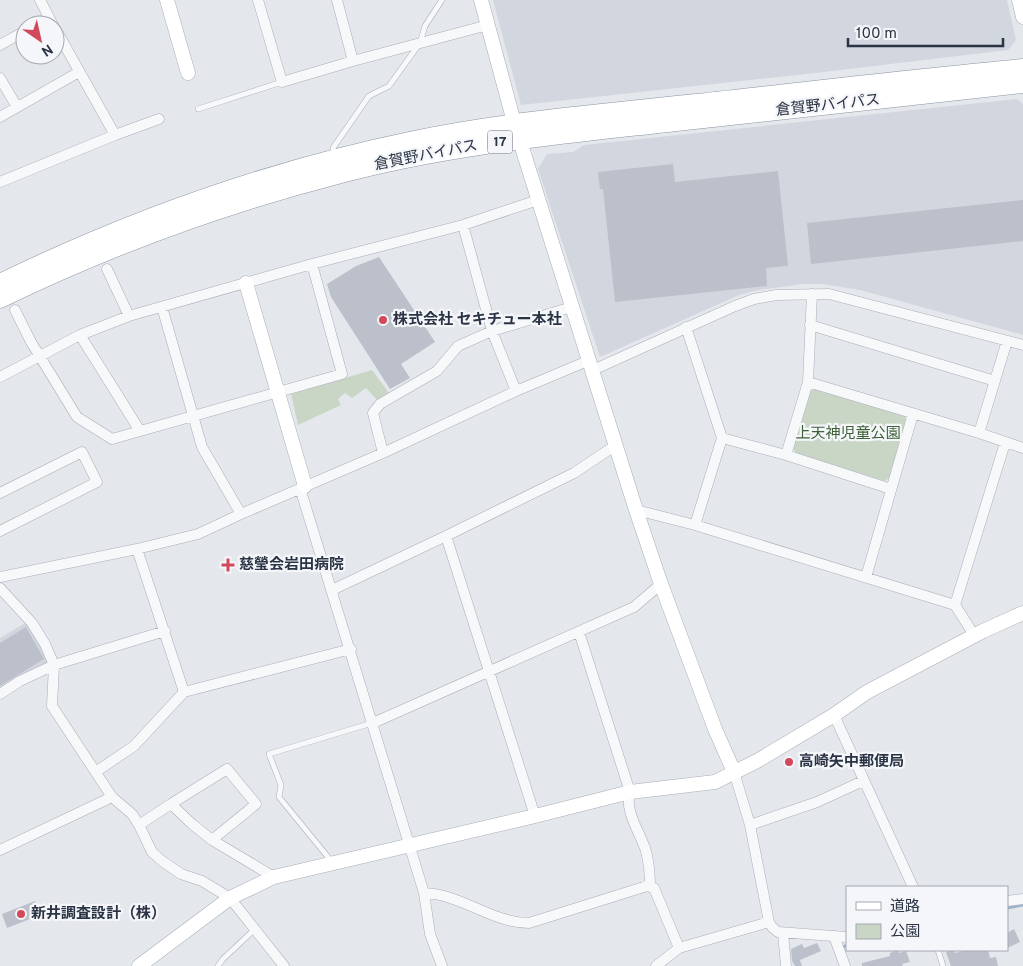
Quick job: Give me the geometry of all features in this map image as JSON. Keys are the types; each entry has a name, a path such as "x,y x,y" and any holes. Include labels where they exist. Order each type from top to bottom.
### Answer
{"highway":[{"name":"倉賀野バイパス","path":"0,283 95,239 254,182 413,140 514,122 1023,68"},
{"name":"倉賀野バイパス","path":"0,299 101,254 179,224 338,174 418,157 519,139 1023,84"}],"street":[{"path":"40,0 48,15"},
{"path":"167,0 188,73"},
{"path":"258,0 282,82 353,60 488,25"},
{"path":"338,0 353,60"},
{"path":"481,0 519,139 636,510 661,584 734,772 750,825 769,922 778,932 783,933 846,937"},
{"path":"1019,0 1023,17"},
{"path":"0,45 15,36"},
{"path":"65,47 115,135"},
{"path":"0,118 79,72"},
{"path":"0,78 18,107"},
{"path":"0,182 159,119"},
{"path":"0,377 80,335 129,316 312,264 463,225 538,200"},
{"path":"463,225 492,331 516,391"},
{"path":"15,310 39,356 76,417 112,439 342,374 312,264"},
{"path":"107,269 129,316"},
{"path":"246,283 278,392 302,488 424,893 430,934 442,966"},
{"path":"786,456 808,382 812,294"},
{"path":"0,577 198,534 383,453 516,391 591,365 754,299 776,296 829,294 858,300 1023,345"},
{"path":"162,306 202,447 241,514"},
{"path":"383,453 373,413 380,404 437,371 458,346 492,331 572,307"},
{"path":"810,325 995,382"},
{"path":"686,327 722,438 695,525"},
{"path":"80,335 140,431"},
{"path":"979,433 1007,341"},
{"path":"808,382 1023,448"},
{"path":"866,577 913,414"},
{"path":"722,438 890,489"},
{"path":"955,606 1005,443"},
{"path":"332,590 574,473 616,444"},
{"path":"0,493 82,452 97,482 0,531"},
{"path":"636,510 695,525 955,606 974,635"},
{"path":"446,536 535,816"},
{"path":"137,548 184,692"},
{"path":"373,723 634,607 661,584"},
{"path":"0,588 32,623 45,644 54,665 52,706 97,771 112,797 132,814 152,852 181,874 202,881 230,898 284,966"},
{"path":"139,966 230,898 274,877 630,792 715,782 757,761 834,715 867,692 974,635 1023,613"},
{"path":"0,694 20,681 54,665 165,631"},
{"path":"580,632 630,792 627,802 646,852 650,887"},
{"path":"97,771 134,746 184,692 351,649"},
{"path":"834,715 913,886"},
{"path":"139,825 227,769 256,804 212,840"},
{"path":"750,825 817,802 863,781"},
{"path":"0,850 112,797"},
{"path":"171,804 212,840 274,877"},
{"path":"424,893 436,893 490,914 518,923 529,923 634,888 650,887 654,888 679,948"},
{"path":"1008,901 1023,899"},
{"path":"661,964 679,948 769,922"},
{"path":"783,933 786,966"},
{"path":"834,936 845,966"}],"lane":[{"path":"335,160 333,148 368,96 389,86 420,43 425,26 442,0"},
{"path":"198,108 282,82"},
{"path":"332,863 279,797 281,785 269,754 373,723"},
{"path":"218,966 255,929"},
{"path":"938,951 943,966"}],"shaded area":[{"path":"493,0 1007,0 1016,40 1008,50 521,105"},
{"path":"1017,99 1023,104 1023,335 860,290 822,284 802,284 758,290 739,295 600,357 538,169 547,154 573,152 584,145"},
{"path":"27,622 30,624 48,662 0,690 0,638"}],"green space":[{"path":"372,370 389,393 377,400 366,388 352,398 345,393 338,399 341,405 298,425 291,394"},
{"name":"上天神児童公園","path":"814,389 905,416 906,420 889,478 885,481 796,453 793,449 810,391"}],"building":[{"path":"673,164 675,182 778,171 788,266 766,268 767,286 615,302 603,189 600,189 598,172"},
{"path":"1023,200 1023,241 811,264 807,223"},
{"name":"株式会社 セキチュー本社","path":"379,257 435,342 401,364 410,378 390,389 331,297 327,284 356,266"},
{"path":"26,627 44,659 0,686 0,643"},
{"name":"新井調査設計（株）","path":"35,901 40,915 7,928 2,914"},
{"path":"1014,929 1020,942 1008,948 1008,932"},
{"path":"817,943 821,951 800,960 802,966 795,966 792,961 791,949 802,944 804,948"},
{"path":"906,951 910,962 902,964 903,966 862,966 862,963 890,956 890,953"},
{"path":"988,951 990,958 996,957 998,966 951,966 946,952"}],"waterway":[{"path":"1008,908 1023,905"}],"place":[{"name":"株式会社 セキチュー本社","path":"383,320"},
{"name":"慈瑩会岩田病院","path":"228,565"},
{"name":"高崎矢中郵便局","path":"789,762"},
{"name":"新井調査設計（株）","path":"21,914"}]}
